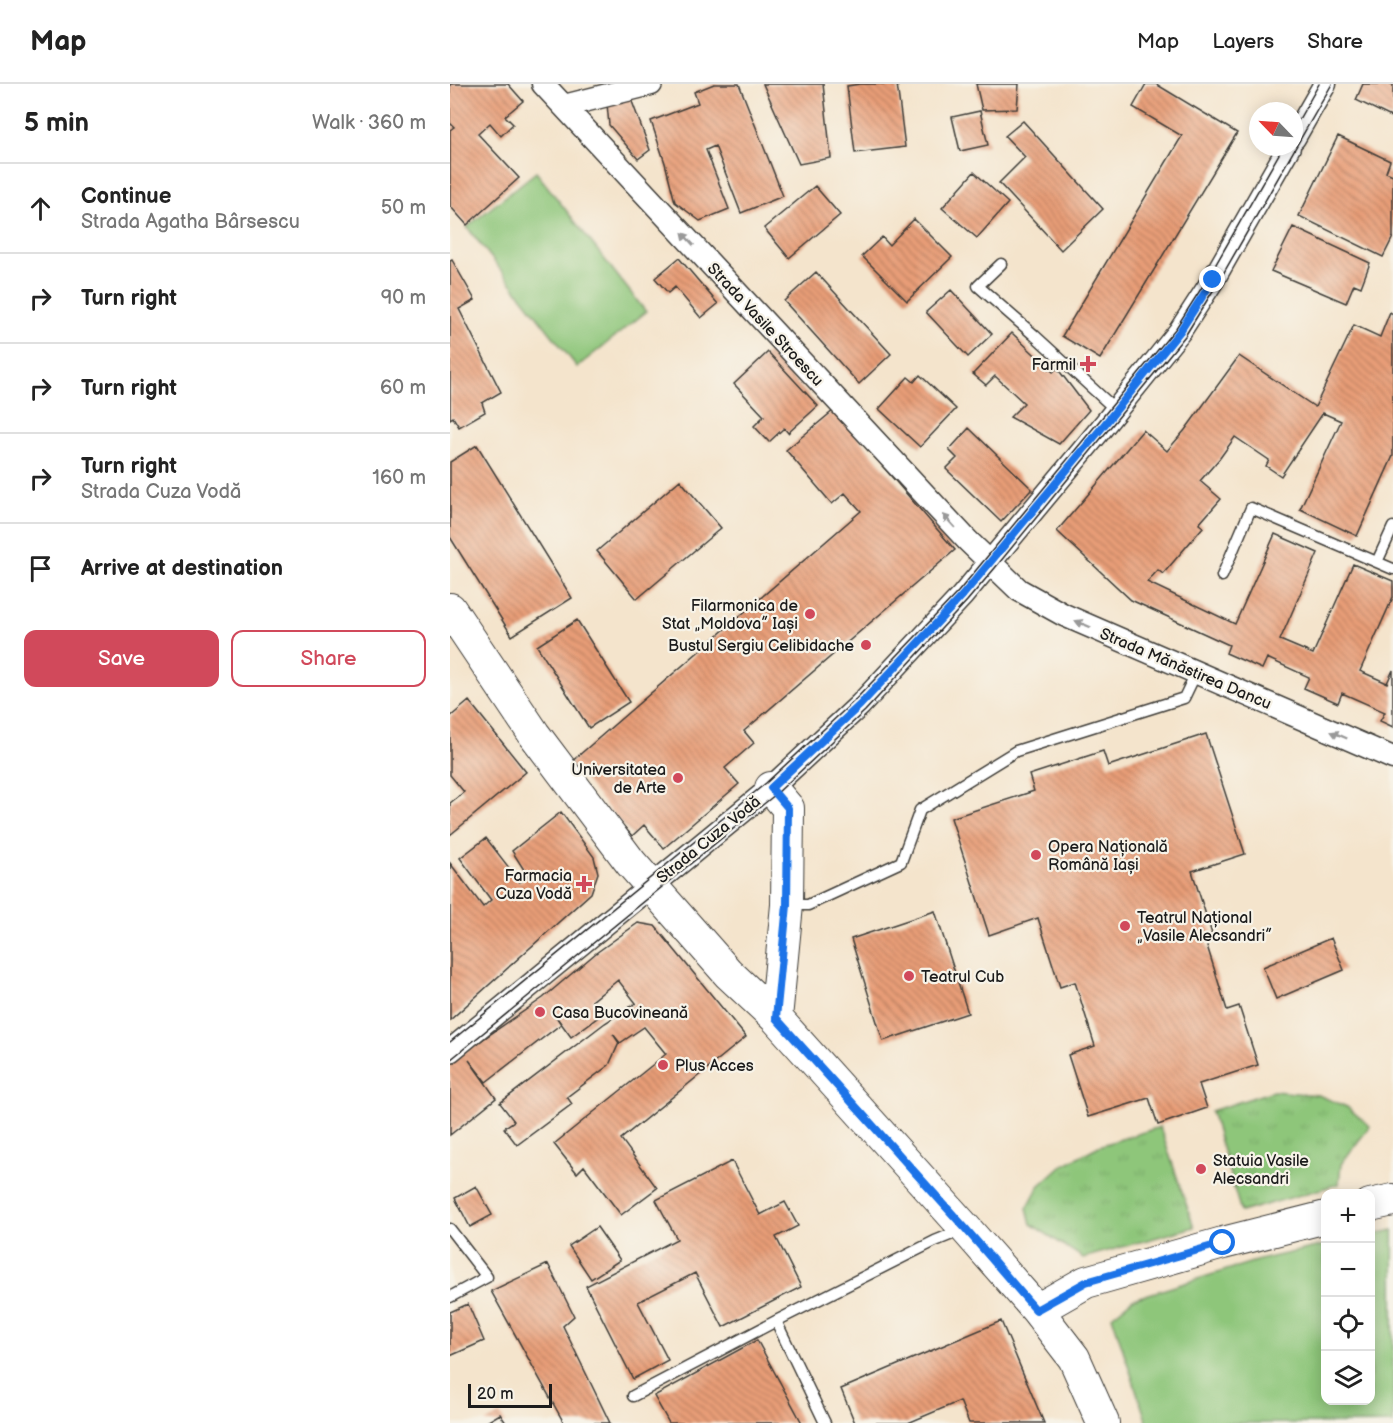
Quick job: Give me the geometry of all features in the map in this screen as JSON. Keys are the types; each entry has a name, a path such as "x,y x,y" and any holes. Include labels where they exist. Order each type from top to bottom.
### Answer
{"street":[{"name":"Strada Vasile Stroescu","path":"543,84 990,563"},
{"path":"564,106 651,84"},
{"path":"1303,122 1325,84"},
{"name":"Strada Cuza Vodă","path":"450,1051 771,788 860,705 962,596 1180,331 1213,280 1284,156"},
{"name":"Strada Mănăstirea Dancu","path":"990,563 1019,590 1064,615 1393,758"},
{"path":"450,609 534,734 631,863 728,973 776,1018 1036,1310 1074,1358 1103,1423"},
{"path":"771,788 788,808 787,905 776,1018"},
{"path":"1375,1204 1393,1200"},
{"path":"1036,1310 1086,1282 1321,1218"}],"lane":[{"path":"1001,264 978,286 1116,410"},
{"path":"1222,576 1251,508 1393,569"},
{"path":"1377,562 1393,526"},
{"path":"787,905 808,905 901,862 920,810 1016,751 1184,698 1196,672"},
{"path":"633,1396 776,1321 965,1228"},
{"path":"450,1229 487,1277 450,1297"},
{"path":"776,1321 825,1423"}],"green space":[{"path":"536,172 646,312 577,367 467,227"},
{"path":"1273,1091 1318,1095 1347,1107 1370,1126 1341,1164 1339,1184 1241,1212 1211,1111"},
{"path":"1160,1127 1194,1227 1083,1258 1031,1224 1027,1208 1039,1186 1061,1166 1099,1146"},
{"path":"1393,1230 1393,1423 1147,1423 1112,1316 1133,1299 1259,1260 1321,1246 1321,1405 1375,1405 1375,1234"}],"building":[{"path":"450,84 508,84 523,101 505,116 513,124 501,136 490,123 478,134 519,178 467,225 450,206 450,130 454,127 450,123"},
{"path":"714,84 739,84 783,196 741,213 715,146 706,150 729,209 700,221 675,202 651,121 698,103 694,92"},
{"path":"763,84 823,84 831,158 799,164"},
{"path":"897,84 905,147 855,153 847,86"},
{"path":"976,84 1019,84 1017,109 982,110"},
{"path":"1146,84 1156,84 1237,133 1100,359 1062,336 1182,136 1133,107"},
{"path":"1363,84 1393,84 1393,118 1356,100"},
{"path":"630,96 650,150 638,159 609,125 607,104"},
{"path":"980,111 988,145 960,151 952,117"},
{"path":"1023,121 1103,209 1061,250 999,183 1025,157 1005,136"},
{"path":"1338,136 1390,161 1386,172 1393,175 1393,237 1383,257 1299,216"},
{"path":"974,172 1008,203 977,238 942,208"},
{"path":"815,186 840,215 789,258 764,228"},
{"path":"914,219 952,257 907,301 862,256 882,237 889,245"},
{"path":"1293,227 1370,263 1361,287 1354,284 1346,303 1271,271"},
{"path":"679,258 718,304 701,318 675,287 668,293 655,278"},
{"path":"452,260 475,300 459,309 501,392 482,403 485,412 459,427 453,417 450,419 450,261"},
{"path":"816,272 891,354 859,384 784,301"},
{"path":"951,290 992,334 968,357 926,312"},
{"path":"1390,312 1393,314 1393,456 1357,536 1300,509 1341,421 1323,413 1281,476 1266,466 1269,460 1235,437 1200,481 1221,499 1199,524 1203,527 1163,574 1158,570 1147,582 1235,624 1275,534 1318,553 1280,640 1313,654 1353,564 1393,581 1393,597 1360,671 1387,683 1393,670 1393,727 1380,721 1385,712 1342,693 1338,703 1304,688 1309,677 1267,658 1262,669 1226,653 1229,645 1131,600 1057,531 1143,430 1167,451 1239,356 1315,407 1354,325 1380,337"},
{"path":"1012,333 1053,372 1057,368 1089,410 1059,444 1010,417 1024,403 995,376 986,385 973,374"},
{"path":"768,352 818,406 788,433 784,428 769,442 754,426 764,416 734,384"},
{"path":"920,375 956,409 920,447 879,409 908,377 914,382"},
{"name":"Filarmonica de Stat „Moldova” Iași","path":"834,410 955,550 744,731 754,743 725,768 739,784 664,848 644,825 632,836 570,763 861,511 845,493 832,504 786,450"},
{"path":"969,428 1032,489 1001,522 946,469 957,458 949,450"},
{"path":"477,445 572,598 512,636 450,537 450,462"},
{"path":"680,480 721,528 637,599 597,551"},
{"path":"577,620 629,702 589,728 537,646"},
{"path":"469,701 526,772 450,835 450,803 464,792 450,775 450,717"},
{"name":"Teatrul Național „Vasile Alecsandri”","path":"1206,734 1245,854 1192,871 1212,934 1204,936 1227,1010 1239,1006 1258,1065 1199,1084 1207,1108 1158,1125 1149,1098 1088,1117 1068,1055 1095,1046 1075,982 1060,987 1038,918 989,935 951,818 1034,791 1029,775 1103,751 1108,766"},
{"path":"561,812 594,857 598,873 591,893 450,1020 450,863 483,907 491,900 460,858 486,838 520,882 528,876 512,851"},
{"name":"Teatrul Cub","path":"935,911 968,1013 883,1041 851,939"},
{"path":"638,923 655,926 746,1037 621,1139 657,1188 621,1215 584,1166 577,1173 554,1144 666,1054 644,1027 620,1043 613,1034 619,1043 609,1065 567,1097 572,1104 517,1145 504,1128 514,1121 500,1103 605,1023 636,1003 618,980 592,1001 601,1015 571,1037 555,1015 561,1024 486,1082 469,1060 496,1098 450,1135 450,1062 543,998 596,953"},
{"path":"1331,938 1344,970 1276,999 1263,967"},
{"path":"732,1161 760,1215 785,1202 798,1226 776,1237 801,1287 723,1327 695,1273 638,1302 668,1360 633,1379 586,1286 677,1239 656,1200"},
{"path":"476,1186 492,1215 470,1227 455,1198"},
{"path":"597,1227 620,1260 591,1279 569,1246"},
{"path":"548,1264 574,1316 563,1326 610,1423 564,1423 491,1291"},
{"path":"468,1304 484,1341 450,1356 450,1312"},
{"path":"1001,1321 1044,1423 969,1423 960,1401 908,1423 855,1423 841,1389"},
{"path":"757,1340 802,1423 669,1423 654,1396"},
{"path":"500,1414 506,1423 485,1423"}],"tram line":[{"path":"1303,112 1319,84"},
{"path":"450,1060 776,794 865,711 967,601 1185,336 1332,84"},
{"path":"450,1042 766,783 854,701 958,592 1176,328 1208,278 1278,156"}],"place":[{"name":"Farmil","path":"1088,364"},
{"name":"Filarmonica de Stat „Moldova” Iași","path":"810,614"},
{"name":"Bustul Sergiu Celibidache","path":"866,645"},
{"name":"Universitatea de Arte","path":"678,778"},
{"name":"Opera Națională Română Iași","path":"1036,855"},
{"name":"Farmacia Cuza Vodă","path":"584,884"},
{"name":"Teatrul Național „Vasile Alecsandri”","path":"1125,926"},
{"name":"Teatrul Cub","path":"909,976"},
{"name":"Casa Bucovineană","path":"540,1012"},
{"name":"Plus Acces","path":"663,1065"},
{"name":"Statuia Vasile Alecsandri","path":"1201,1169"}],"route":[{"path":"1213,280 1180,331 962,596 860,705 771,788 788,808 787,905 776,1018 1036,1310 1086,1282 1223,1243"}]}
